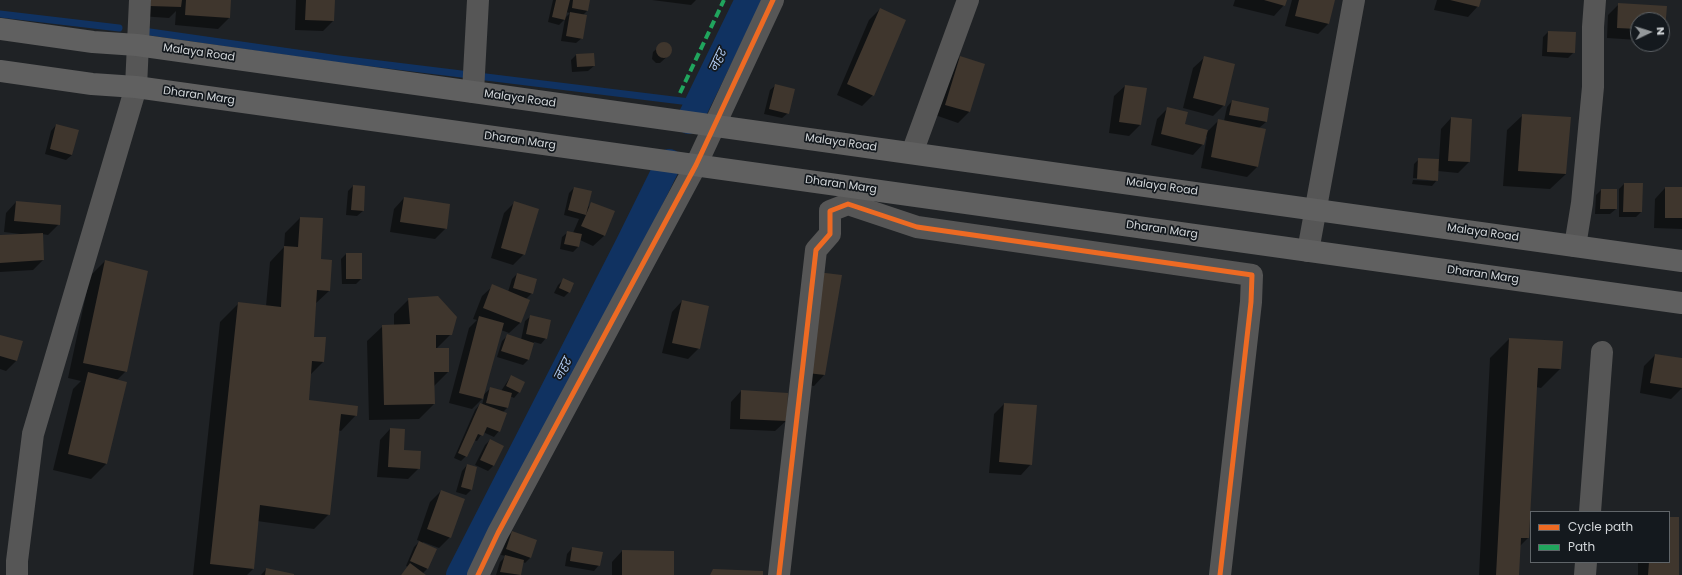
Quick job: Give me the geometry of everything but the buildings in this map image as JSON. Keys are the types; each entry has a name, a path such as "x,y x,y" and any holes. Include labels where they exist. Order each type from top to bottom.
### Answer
{"main road":[{"name":"Malaya Road","path":"0,29 93,42 137,45 1316,208 1682,261"},
{"name":"Dharan Marg","path":"0,71 92,84 136,87 1682,304"}],"street":[{"path":"11,565 33,434 136,87 140,0"},
{"path":"473,92 478,0"},
{"path":"478,575 498,533 696,165 773,0"},
{"path":"912,153 968,0"},
{"path":"1308,251 1354,0"},
{"path":"1575,246 1582,203 1593,86 1593,27 1595,0"},
{"path":"779,575 816,250 830,234 830,211 848,204 917,227 1252,275 1251,302 1220,575"},
{"path":"1590,511 1602,352"},
{"path":"1585,575 1586,563"}],"waterway":[{"name":"नहर","path":"689,121 748,0"},
{"path":"0,14 119,28"},
{"path":"143,31 339,59 698,103"},
{"name":"नहर","path":"459,575 669,162"}],"marked path":[{"path":"680,93 724,0"}],"cycle path":[{"path":"478,575 498,533 696,165 773,0"},
{"path":"779,575 816,250 830,234 830,211 848,204 917,227 1252,275 1251,302 1220,575"}]}
